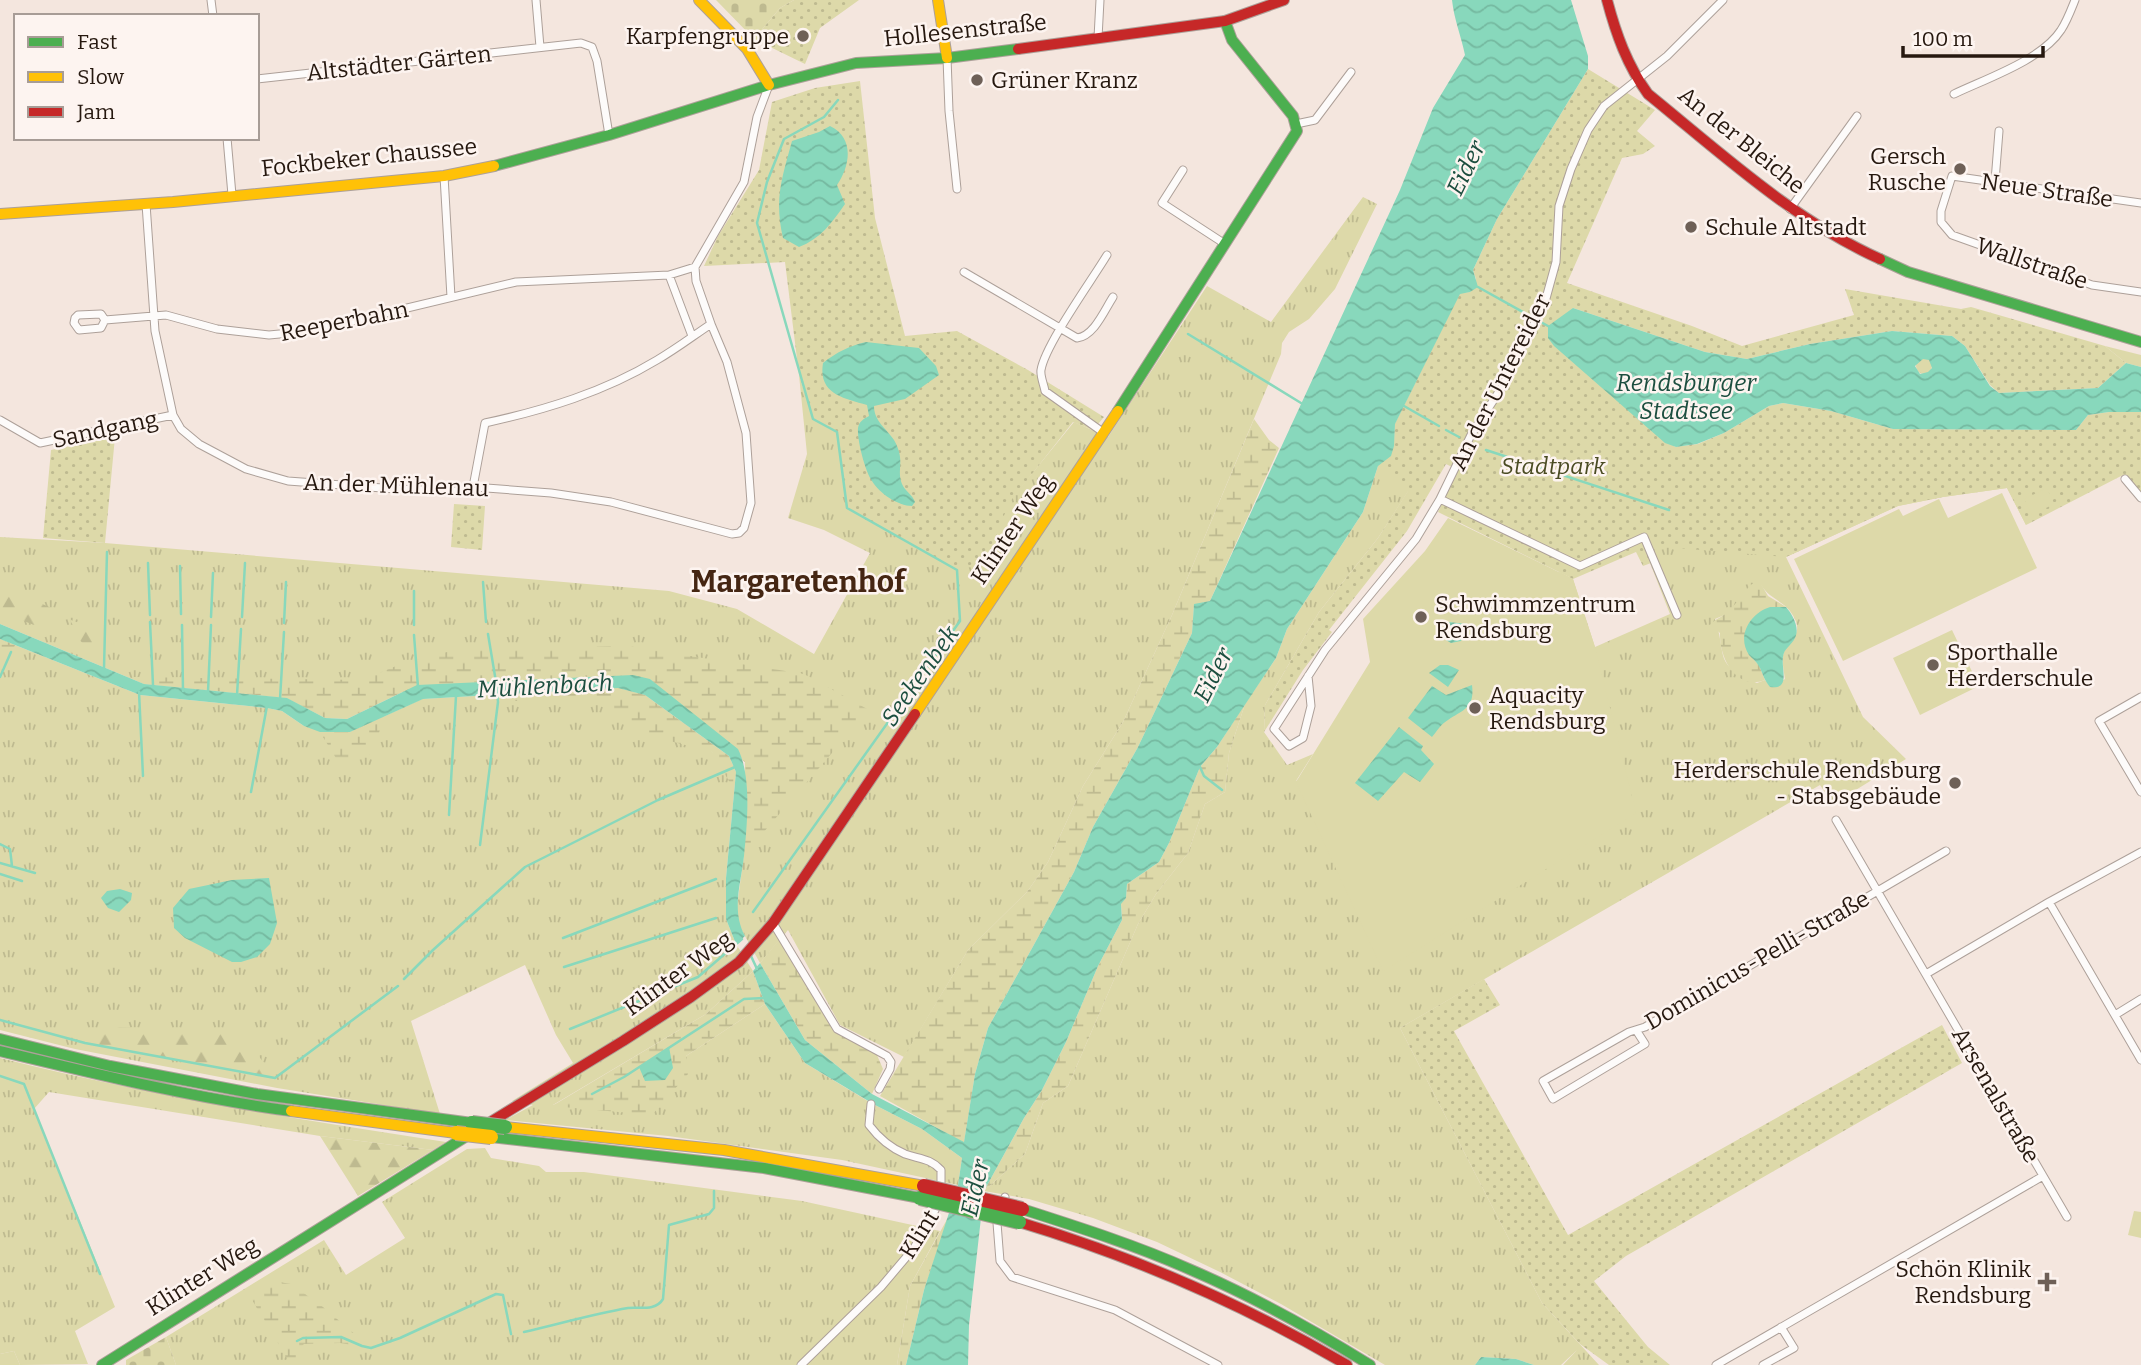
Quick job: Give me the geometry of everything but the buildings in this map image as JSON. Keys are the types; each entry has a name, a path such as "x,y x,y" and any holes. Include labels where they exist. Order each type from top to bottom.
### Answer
{"main road":[{"path":"699,0 742,41 761,67 769,85"},
{"path":"938,0 947,58"},
{"name":"Hollesenstraße","path":"856,64 947,58 1225,21 1284,0"},
{"name":"An der Bleiche","path":"1607,0 1620,45 1636,79 1648,94 1790,209 1853,247 1908,272 2141,342"},
{"path":"1225,21 1232,40 1291,113 1296,124"},
{"name":"Fockbeker Chaussee","path":"0,214 444,176 515,162 769,85 856,64"},
{"name":"Klinter Weg","path":"102,1365 623,1041 739,962 773,923 1104,433 1297,131 1296,124"},
{"path":"0,1039 110,1066 257,1094 505,1127 724,1150 1090,1230 1214,1280 1275,1310 1370,1365"},
{"path":"0,1051 108,1077 255,1105 456,1133 764,1168 922,1192"},
{"path":"1021,1216 1210,1290 1347,1365"}],"street":[{"path":"536,0 540,47"},
{"path":"1098,38 1100,0"},
{"name":"An der Untereider","path":"1308,676 1311,706 1303,738 1289,746 1274,729 1308,676 1325,650 1364,599 1416,539 1440,499 1471,435 1502,387 1545,302 1556,262 1559,206 1588,130 1604,106 1667,56 1723,0"},
{"path":"1954,94 2030,57 2049,44 2060,31 2075,0"},
{"name":"Altstädter Gärten","path":"259,79 581,43 592,47 597,61 609,135"},
{"path":"947,58 948,111 957,190"},
{"path":"1296,124 1315,120 1351,72"},
{"path":"472,486 485,423 538,411 590,394 656,361 711,324 696,281 695,267 744,182 757,117 769,85"},
{"path":"1790,209 1857,116"},
{"path":"1995,181 1999,131"},
{"path":"227,140 232,195"},
{"path":"1183,170 1162,203 1225,243"},
{"path":"444,176 451,297"},
{"name":"Neue Straße","path":"1941,211 1952,176 2141,203"},
{"name":"An der Mühlenau","path":"146,203 155,331 173,415 181,429 199,444 246,469 288,481 456,491 472,486 551,493 611,502 732,534 738,533 744,527 751,503 746,433 727,362 711,324"},
{"name":"Wallstraße","path":"1941,211 1941,222 1952,235 2092,285 2141,292"},
{"path":"1104,433 1045,391 1041,372 1046,356 1061,329 1107,255"},
{"name":"Reeperbahn","path":"154,314 216,329 269,335 312,331 516,282 669,275 695,267"},
{"path":"964,272 1077,338 1087,335 1113,297"},
{"path":"669,275 692,336"},
{"path":"106,320 154,314"},
{"name":"Sandgang","path":"0,420 40,443 173,415"},
{"path":"2125,479 2141,498"},
{"path":"1440,499 1580,566 1644,537 1676,615"},
{"path":"2141,697 2099,721 2141,792"},
{"name":"Arsenalstraße","path":"1836,820 2067,1217"},
{"name":"Dominicus-Pelli-Straße","path":"1636,1030 1645,1044 1553,1099 1543,1081 1629,1031 1645,1027 1946,850"},
{"path":"1926,974 2141,852"},
{"path":"2049,902 2141,1060"},
{"path":"773,923 837,1030 887,1056 891,1062 890,1069 878,1089"},
{"path":"2115,1015 2141,999"},
{"name":"Klint","path":"801,1365 881,1287 914,1248 940,1200 941,1170 932,1161 904,1153 878,1137 869,1125 871,1104"},
{"path":"1716,1364 2043,1176"},
{"path":"1005,1197 997,1223 1000,1261 1012,1278 1115,1310 1218,1365"},
{"path":"1763,1365 1794,1348 1781,1327"}],"green space":[{"path":"716,0 794,0 780,8 754,39"},
{"path":"794,0 859,0 820,28 805,64 754,39 780,8"},
{"name":"Stadtpark","path":"1588,69 1655,110 1637,131 1655,146 1643,154 1622,158 1567,283 1742,346 1854,315 1845,289 1961,309 1971,307 2105,346 2126,363 2098,388 1999,393 1990,385 1965,346 1952,336 1892,331 1810,344 1747,359 1705,352 1573,308 1675,447 1698,444 1724,433 1769,406 1783,403 1831,411 1893,429 2076,430 2088,415 2141,412 2141,497 2123,475 2026,525 2007,488 1943,497 1898,506 1786,557 1653,546 1659,560 1643,566 1636,552 1573,579 1438,512 1458,470 1446,464 1407,531 1329,630 1332,632 1303,670 1264,732 1265,705 1319,612 1378,538 1408,491 1378,466 1394,446 1395,424 1460,293 1470,292 1476,279 1473,270 1497,219"},
{"path":"860,81 875,218 905,336 957,331 1028,370 1104,417 1093,430 1073,422 1009,503 985,564 957,570 847,508 837,432 813,419 799,375 785,262 704,266 718,236 759,170 772,102 815,88"},
{"path":"1363,197 1377,204 1335,289 1309,319 1289,332 1282,343 1281,354 1172,615 1123,722 1083,786 1048,862 1027,892 968,950 904,1057 840,1025 788,930 760,963 741,929 736,913 744,855 745,762 650,679 286,698 144,684 0,624 0,537 105,543 669,591 737,609 814,654 870,553 824,530 788,518 807,454 799,375 813,419 837,432 847,508 984,564 1008,503 1074,422 1108,437 1207,286 1271,322"},
{"path":"1460,293 1409,490 1378,538 1319,612 1265,705 1264,732 1287,765 1313,754 1296,781 1560,572 1573,579 1595,647 1670,614 1650,563 1652,546 2027,474 2026,525 2007,488 1898,506 1786,557 1863,717 1906,759 1833,804 1820,785 1400,1028 1542,1303 1599,1365 1563,1365 1577,1350 1561,1365 1534,1365 1516,1359 1481,1357 1475,1365 1385,1365 1281,1304 1157,1242 1093,1218 1029,1199 984,1191 1025,1154 1043,1103 1068,1086 1138,924 1156,894 1188,853 1205,804 1225,792 1229,753 1245,704 1276,658 1287,629 1363,512 1378,466 1394,446 1395,424","holes":["1761,585 1790,611 1797,626 1795,636 1783,656 1785,679 1771,687 1765,680 1757,683 1727,664 1715,619 1727,614"]},
{"path":"2105,346 2141,355 2141,367 2126,363"},
{"path":"1924,358 1932,366 1924,374 1916,366"},
{"path":"1254,419 1269,440 1279,448 1210,601 1194,605 1192,633 1138,747 1093,827 1074,872 988,1028 975,1074 964,1143 880,1096 968,950 1027,892 1048,862 1083,786 1123,722 1172,615"},
{"path":"115,437 105,543 43,538 51,450"},
{"path":"2047,488 2054,504 2032,515 2024,499"},
{"path":"2002,493 2037,568 1843,661 1794,559 1899,509 1903,516 1939,499 1948,518"},
{"path":"454,504 485,506 482,550 451,547"},
{"name":"Aquacity Rendsburg","path":"1448,518 1573,579 1595,647 1636,813 1383,971 1296,782 1370,662 1363,619 1425,551"},
{"path":"1752,584 1761,584 1768,596 1786,607 1770,607 1748,653 1759,665 1765,680 1755,682 1738,677 1731,670 1720,643 1720,633 1710,625 1729,611"},
{"path":"0,586 61,612 58,634 0,612"},
{"path":"71,620 101,627 100,654 89,649 71,632"},
{"name":"Sporthalle Herderschule","path":"1952,630 1979,686 1920,715 1893,658"},
{"path":"0,639 140,695 267,708 282,711 304,726 350,732 422,699 618,688 645,695 736,772 726,878 726,919 736,944 753,971 706,1014 553,1105 686,1056 765,1004 805,1063 871,1103 922,1129 962,1158 958,1185 842,1160 668,1136 505,1120 533,1105 512,1101 573,1063 556,1035 525,965 411,1021 440,1114 277,1088 75,1049 0,1030"},
{"path":"0,639 15,645 0,677"},
{"path":"628,646 804,674 869,710 744,855 747,784 745,762 650,679 632,675 417,685 347,719 325,718 286,698 144,684 130,677 362,680 401,664 455,650"},
{"path":"618,688 645,695 729,756 736,772 733,788 712,752 647,735 594,696 498,702 487,694"},
{"path":"1245,704 1229,753 1225,792 1205,804 1188,853 1156,894 1138,924 1068,1086 1043,1103 1025,1154 984,1191 1042,1090 1066,1042 1098,966 1122,920 1121,903 1126,898 1127,884 1159,862 1200,767 1217,747"},
{"path":"384,716 373,753 350,762 337,760 320,732 350,732"},
{"path":"779,940 834,1032 877,1055 883,1069 872,1094 805,1040 760,963"},
{"path":"753,971 765,1004 686,1056 688,1074 652,1115 552,1106 706,1014"},
{"path":"1484,979 1500,1005 1454,1031 1568,1235 1942,1025 1962,1063 1626,1256 1594,1281 1648,1347 1670,1365 1609,1365 1580,1344 1542,1303 1400,1028"},
{"path":"107,1027 240,1031 275,1078 85,1043"},
{"path":"0,1058 166,1095 446,1142 433,1150 320,1136 49,1092 34,1109 115,1307 75,1331 88,1364 20,1365 14,1351 0,1354"},
{"path":"320,1136 433,1150 358,1196"},
{"path":"485,1148 491,1158 539,1166 546,1172 584,1172 802,1201 940,1231 910,1286 897,1365 176,1365 166,1337 324,1240 346,1275 405,1238 382,1202 467,1149"},
{"path":"2134,1211 2141,1212 2141,1238 2128,1235"},
{"path":"950,1214 924,1290 906,1365 897,1365 910,1286"},
{"path":"273,1281 291,1284 371,1348 340,1343 304,1344 296,1352 296,1365 291,1365 251,1298 254,1290"},
{"path":"166,1337 176,1365 126,1365 126,1360"},
{"path":"14,1351 20,1365 0,1365 0,1354"}],"water":[{"name":"Eider","path":"1452,0 1571,0 1588,56 1588,69 1497,219 1473,270 1478,287 1460,294 1395,424 1391,456 1378,466 1363,512 1287,629 1276,658 1217,747 1200,767 1159,862 1127,884 1126,898 1121,904 1122,920 1098,966 1066,1042 1042,1090 984,1191 969,1325 968,1365 906,1365 924,1290 958,1185 962,1158 922,1129 875,1105 805,1063 765,1004 753,971 760,963 805,1040 872,1094 964,1142 975,1074 988,1028 1074,872 1093,827 1138,747 1192,633 1194,604 1210,601 1400,190 1433,108 1465,55"},
{"path":"830,126 838,131 847,145 845,169 837,185 845,204 825,230 799,247 783,238 780,224 779,200 785,166 792,141"},
{"name":"Rendsburger Stadtsee","path":"1573,308 1705,352 1747,359 1810,344 1892,331 1952,336 1965,346 1990,386 1999,393 2098,388 2126,363 2141,367 2141,412 2088,415 2076,430 1893,429 1831,411 1783,403 1769,406 1724,433 1697,444 1676,447 1665,443 1554,346 1548,338 1548,326","holes":["1923,359 1929,360 1932,368 1920,374 1915,366"]},
{"path":"866,342 919,348 936,366 939,375 905,399 874,406 878,420 898,447 900,479 915,502 912,506 889,498 875,486 869,476 858,433 860,422 869,416 867,405 841,397 824,382 823,363 843,350"},
{"path":"1770,607 1786,607 1797,630 1784,654 1784,678 1777,687 1768,685 1759,666 1749,655 1744,640 1752,620"},
{"path":"1449,622 1467,624 1468,629 1462,633 1465,635 1461,641 1451,643 1446,640 1451,629 1447,625"},
{"path":"0,624 144,684 287,698 325,718 347,719 417,685 633,675 650,679 738,749 747,787 744,856 738,907 745,936 736,944 726,919 726,878 736,772 729,756 645,695 618,688 423,699 350,732 320,732 304,726 282,711 140,695 0,639"},
{"path":"1440,665 1459,670 1448,687 1429,673"},
{"path":"1472,685 1470,704 1443,724 1432,737 1408,718 1432,686 1446,695"},
{"path":"1399,727 1423,746 1421,750 1434,764 1420,782 1404,772 1378,801 1355,783"},
{"path":"269,878 277,923 270,944 257,957 232,962 185,938 174,928 173,908 189,889 232,880"},
{"path":"120,889 132,893 131,900 119,912 108,908 101,898 107,891"},
{"path":"669,1047 673,1068 665,1080 645,1081 639,1067"},
{"path":"1481,1357 1516,1359 1534,1365 1475,1365"}],"waterway":[{"name":"Seekenbek","path":"753,912 960,621 957,570 847,508 837,432 813,419 757,223 767,182 784,139 824,117 838,100"},
{"path":"1478,287 1548,326"},
{"path":"1188,334 1301,403"},
{"path":"1404,406 1439,426"},
{"path":"1446,430 1459,437"},
{"path":"1486,450 1669,510"},
{"path":"104,668 107,552"},
{"path":"148,563 150,615"},
{"path":"242,617 245,563"},
{"path":"180,566 181,614"},
{"path":"211,617 213,573"},
{"path":"284,623 286,582"},
{"path":"483,582 486,622"},
{"path":"414,591 414,625"},
{"path":"150,622 153,685"},
{"path":"182,625 183,691"},
{"path":"208,692 211,625"},
{"path":"237,695 241,629"},
{"path":"280,699 284,632"},
{"path":"488,634 496,682"},
{"path":"414,635 418,687"},
{"path":"0,677 11,652"},
{"path":"139,692 143,776"},
{"path":"480,845 497,692"},
{"path":"449,815 456,696"},
{"path":"251,792 267,706"},
{"path":"404,979 525,867 658,800 735,767"},
{"path":"1200,767 1204,776 1222,790"},
{"path":"0,844 10,849 12,866"},
{"path":"0,863 35,873"},
{"path":"0,874 22,881"},
{"path":"563,938 716,879"},
{"path":"564,967 716,918"},
{"path":"570,1029 698,977 742,939"},
{"name":"Mühlenbach","path":"751,956 757,969"},
{"path":"0,1020 85,1043 275,1078 398,986"},
{"path":"592,1094 624,1077 744,999 764,998"},
{"path":"0,1076 24,1084 100,1274"},
{"path":"524,1332 615,1310 652,1307 660,1303 663,1299 669,1225 709,1214 714,1208 714,1191"},
{"path":"297,1341 303,1338 341,1337 371,1348 400,1338 496,1294 503,1295 511,1334"}],"traffic: fast":[{"path":"1118,411 1297,131 1293,116 1232,40 1225,21"},
{"path":"494,166 609,135 769,85 856,63 947,58 1018,49"},
{"path":"1880,259 1908,272 2141,342"},
{"path":"0,1039 110,1066 257,1094 472,1123"},
{"path":"0,1051 108,1077 291,1111"},
{"path":"472,1123 505,1127"},
{"path":"102,1365 470,1134"},
{"path":"491,1137 764,1168 920,1198"},
{"path":"920,1198 1019,1222"},
{"path":"1022,1209 1127,1244 1212,1279 1281,1314 1370,1365"}],"traffic: slow":[{"path":"699,0 747,49 769,85"},
{"path":"938,0 947,58"},
{"path":"0,214 173,202 444,176 494,166"},
{"path":"915,714 1118,411"},
{"path":"291,1111 456,1133"},
{"path":"505,1127 724,1150 924,1186"},
{"path":"456,1133 491,1137"}],"traffic: jam":[{"path":"1018,49 1225,21 1284,0"},
{"path":"1607,0 1623,49 1648,94 1788,205 1817,225 1880,259"},
{"path":"484,1126 623,1041 739,962 773,923 915,714"},
{"path":"924,1186 1022,1209"},
{"path":"1019,1222 1105,1251 1188,1284 1268,1322 1347,1365"}],"place":[{"name":"Karpfengruppe","path":"803,36"},
{"name":"Grüner Kranz","path":"977,80"},
{"name":"Gersch Rusche","path":"1960,169"},
{"name":"Schule Altstadt","path":"1691,227"},
{"name":"Schwimmzentrum Rendsburg","path":"1421,617"},
{"name":"Sporthalle Herderschule","path":"1933,665"},
{"name":"Aquacity Rendsburg","path":"1475,708"},
{"name":"Herderschule Rendsburg - Stabsgebäude","path":"1955,783"},
{"name":"Schön Klinik Rendsburg","path":"2047,1282"}],"district":[{"name":"Margaretenhof","path":"798,582"}]}
